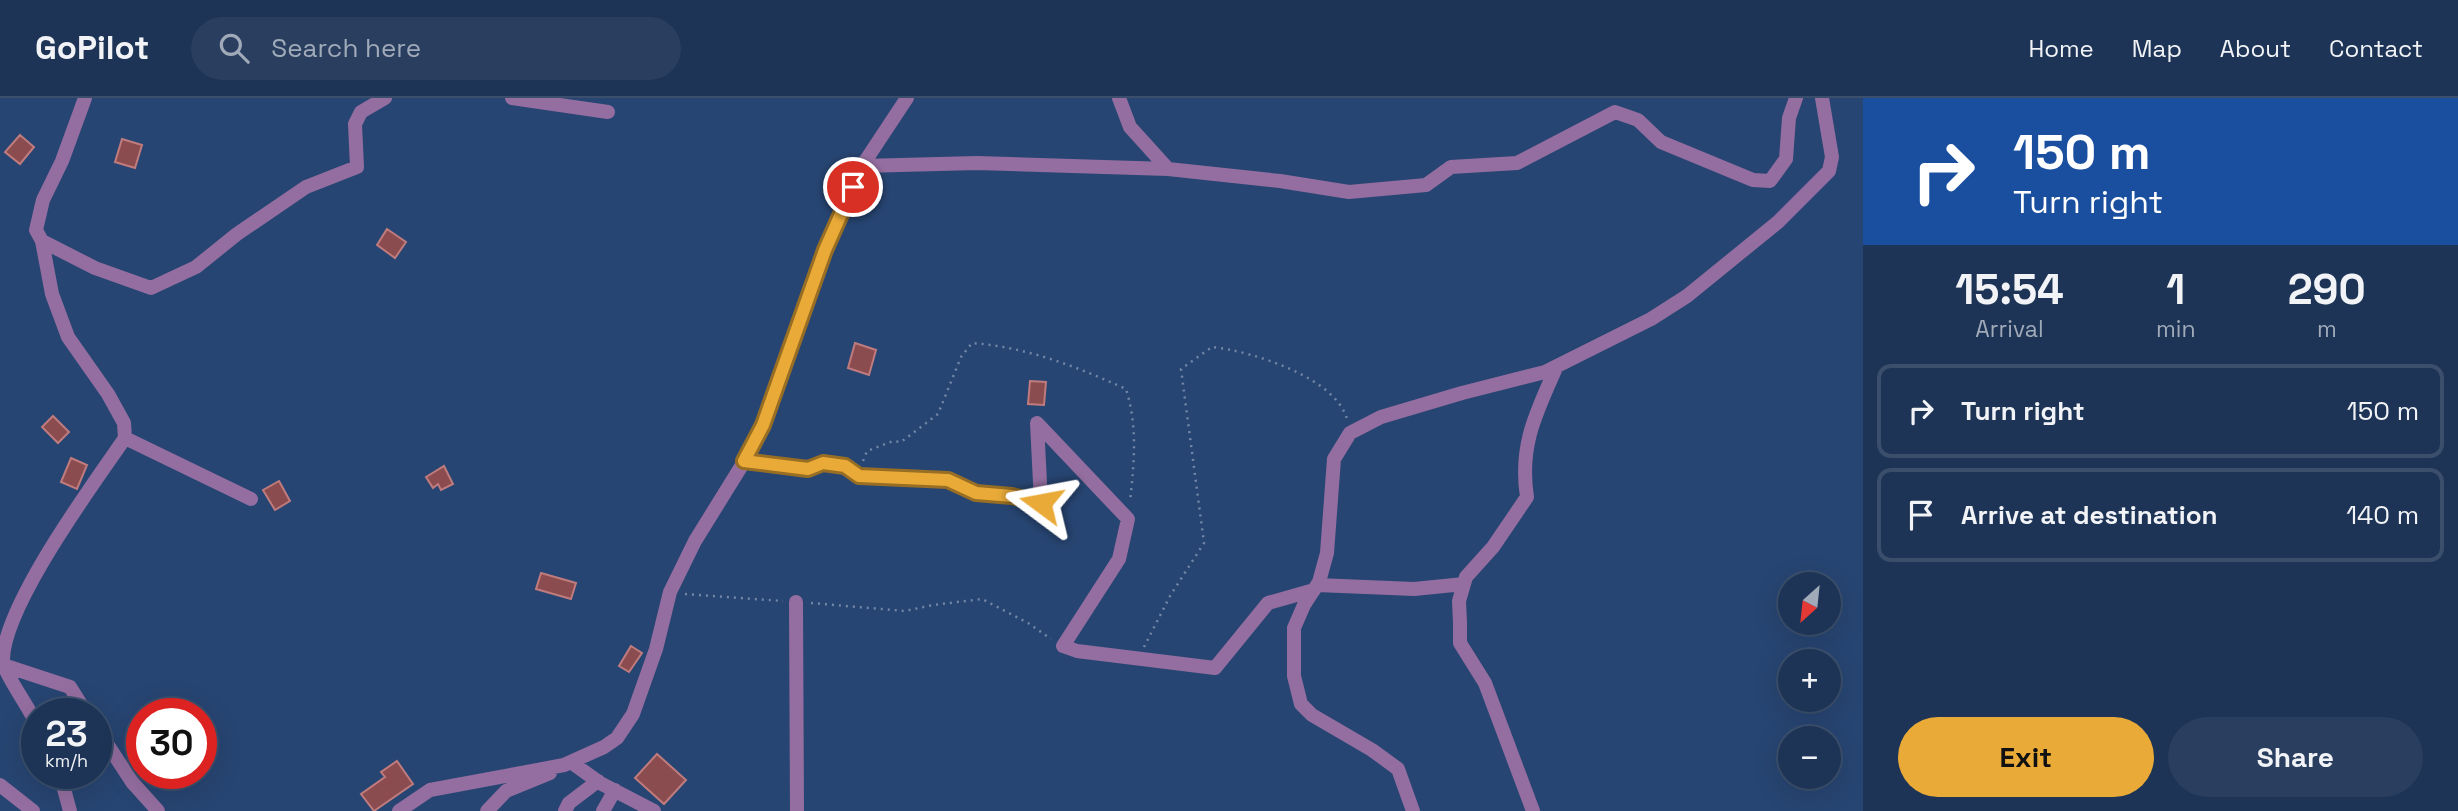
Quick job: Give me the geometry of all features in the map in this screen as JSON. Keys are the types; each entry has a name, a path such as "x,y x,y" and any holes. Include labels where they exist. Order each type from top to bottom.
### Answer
{"street":[{"path":"22,698 4,665 4,643 50,544 125,438 124,423 108,394 68,337 52,294 42,241 36,230 43,200 62,161 85,98"},
{"path":"42,241 94,268 151,288 195,267 237,234 306,187 357,167 355,124 361,112 385,98"},
{"path":"512,98 608,113"},
{"path":"487,811 506,791 538,779 617,738 633,714 656,649 670,592 695,541 763,425 825,250 862,166 907,98"},
{"path":"1119,98 1130,127 1168,169"},
{"path":"862,166 978,163 1168,169 1280,181 1349,192 1426,185 1451,167 1517,163 1615,112 1638,120 1661,142 1753,180 1770,181 1786,159 1789,118 1796,98"},
{"path":"1413,811 1398,769 1361,743 1312,715 1301,704 1294,677 1294,628 1315,588 1326,553 1334,459 1350,433 1381,417 1556,368 1604,341 1651,320 1688,296 1744,251 1829,171 1832,157 1822,98"},
{"path":"1533,811 1485,683 1460,643 1460,601 1466,577 1493,547 1527,497 1523,471 1526,442 1556,368"},
{"path":"744,461 808,469 823,463 845,466 859,476 948,480 976,493 1012,496 1041,503 1037,423 1128,519 1119,559 1063,646 1077,651 1215,668 1268,603 1315,588 1415,589 1464,584"},
{"path":"125,438 251,499"},
{"path":"796,602 797,811"},
{"path":"4,665 70,687 77,698"},
{"path":"112,751 132,782 158,811"},
{"path":"399,811 430,790 568,764 615,790 634,806 654,811"},
{"path":"565,811 569,803 598,781"},
{"path":"0,785 33,811"},
{"path":"64,789 70,811"},
{"path":"603,811 615,790"}],"path":[{"path":"859,476 867,451 893,441 901,442 938,414 961,357 972,343 997,345 1084,371 1126,389 1133,411 1135,443 1128,519"},
{"path":"1139,659 1170,596 1204,544 1181,369 1212,346 1266,357 1325,391 1344,408 1350,433"},
{"path":"670,592 905,611 982,600 1028,623 1063,646"}],"building":[{"path":"20,135 34,147 20,164 5,152"},
{"path":"122,139 142,145 135,168 115,162"},
{"path":"387,229 406,242 395,258 377,245"},
{"path":"855,343 876,350 869,375 848,368"},
{"path":"1030,381 1046,382 1044,405 1028,404"},
{"path":"53,416 69,432 58,443 42,427"},
{"path":"71,458 87,465 77,489 61,482"},
{"path":"444,466 453,484 441,490 438,484 433,488 426,477"},
{"path":"279,481 290,501 275,510 263,490"},
{"path":"541,573 576,583 571,599 536,589"},
{"path":"631,646 642,653 629,672 619,666"},
{"path":"657,754 686,780 664,804 635,778"},
{"path":"397,761 413,784 374,811 361,794 385,777 381,772"}],"route":[{"path":"853,187 825,250 763,425 744,461 808,469 823,463 845,466 859,476 948,480 976,493 1012,496 1041,503"}]}
